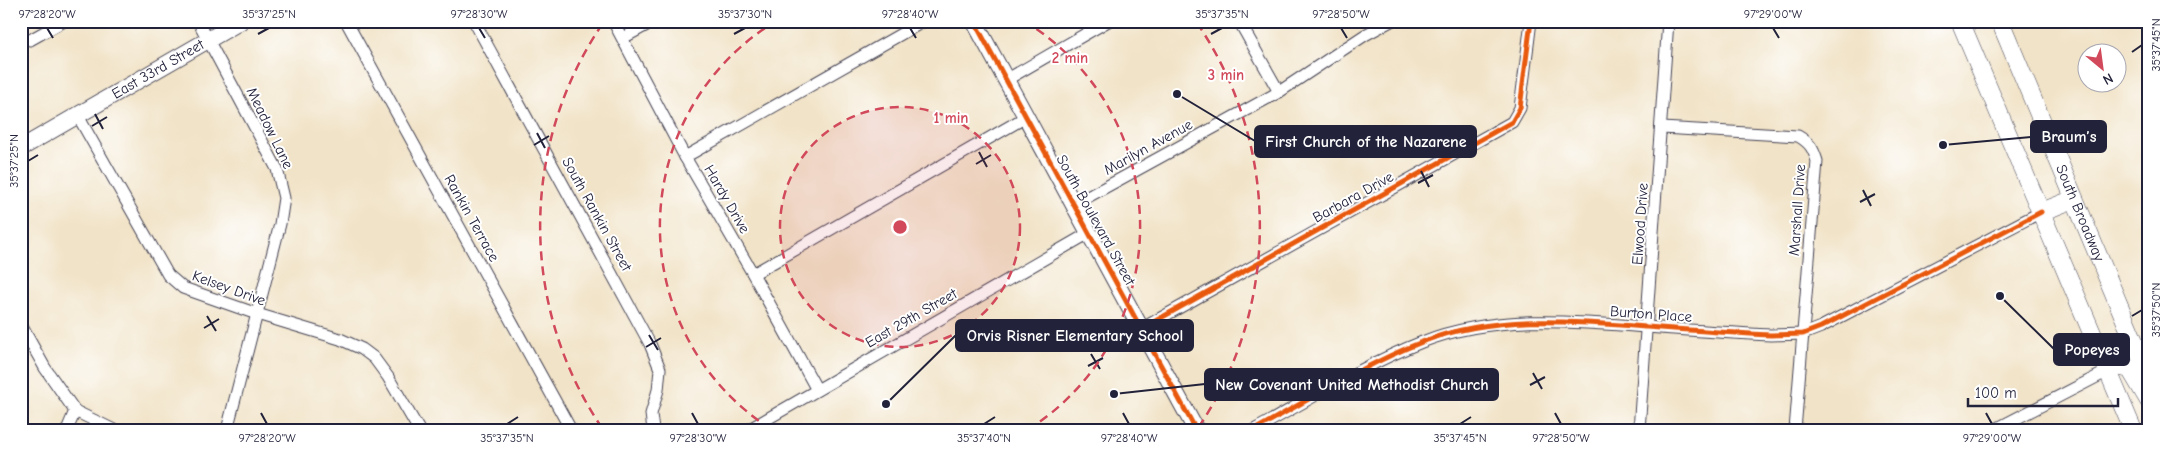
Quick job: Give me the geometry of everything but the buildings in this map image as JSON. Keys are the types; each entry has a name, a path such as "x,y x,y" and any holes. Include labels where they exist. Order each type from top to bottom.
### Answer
{"main road":[{"name":"East 33rd Street","path":"21,148 241,21"},
{"name":"South Boulevard Street","path":"974,21 1196,430"},
{"path":"1960,21 2133,430"},
{"name":"South Broadway","path":"2000,21 2149,377"},
{"path":"2041,212 2074,198"},
{"path":"2108,371 2117,366 2130,369 2149,401"}],"street":[{"path":"30,40 64,21"},
{"name":"Meadow Lane","path":"198,21 277,169 284,198 280,224 227,430"},
{"name":"Rankin Terrace","path":"346,21 571,430"},
{"name":"South Rankin Street","path":"474,21 650,344 660,369 658,390 651,414 653,430"},
{"name":"Hardy Drive","path":"613,21 685,156 817,390"},
{"path":"623,38 654,21"},
{"path":"685,156 924,21"},
{"path":"1006,80 1108,21"},
{"path":"1239,21 1279,92"},
{"name":"Marilyn Avenue","path":"1074,205 1279,92 1365,35 1391,21"},
{"name":"Barbara Drive","path":"1141,329 1512,122 1520,108 1531,21"},
{"name":"Elwood Drive","path":"1639,430 1662,128 1668,21"},
{"name":"Kelsey Drive","path":"78,116 168,275 183,288 256,314 340,339 362,350 374,358 388,377 419,430"},
{"path":"753,274 1026,116"},
{"name":"Marshall Drive","path":"1662,128 1798,136 1810,143 1818,161 1795,430"},
{"name":"Burton Place","path":"1254,430 1385,358 1423,342 1469,329 1497,324 1569,320 1780,336 1803,334 1849,313 2041,212"},
{"name":"East 29th Street","path":"748,430 1089,233"},
{"path":"21,325 45,368 75,411 114,430"},
{"path":"1994,430 2108,371"},
{"path":"67,430 75,411"}],"cycle path":[{"path":"974,21 1196,430"},
{"path":"1141,329 1512,122 1520,108 1531,21"},
{"path":"1254,430 1357,372 1400,351 1449,333 1477,327 1505,323 1562,322 1771,335 1803,334 1821,327 2041,212"}],"place":[{"name":"First Church of the Nazarene","path":"1177,94"},
{"name":"Braum’s","path":"1943,145"},
{"name":"Popeyes","path":"2000,296"},
{"name":"New Covenant United Methodist Church","path":"1114,394"},
{"name":"Orvis Risner Elementary School","path":"886,404"}]}
